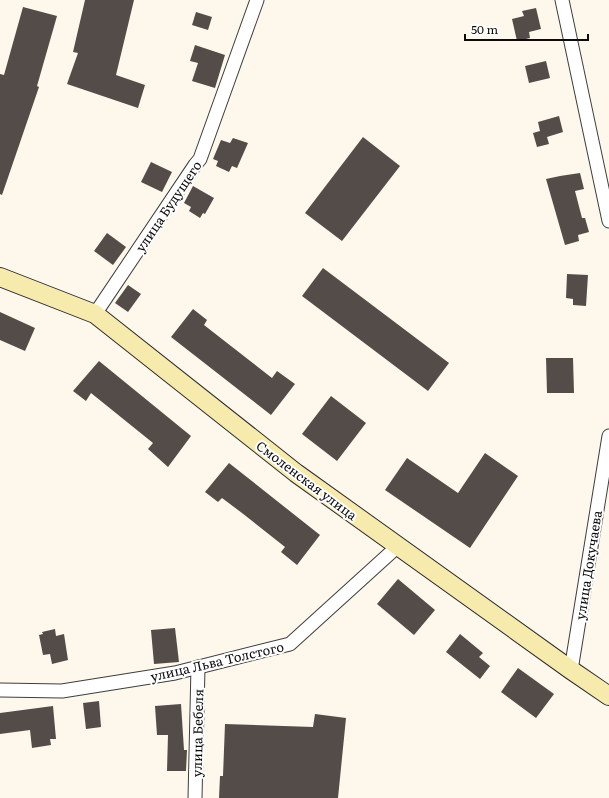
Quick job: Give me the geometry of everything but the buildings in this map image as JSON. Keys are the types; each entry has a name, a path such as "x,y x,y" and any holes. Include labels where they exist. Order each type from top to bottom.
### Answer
{"main road":[{"name":"Смоленская улица","path":"0,277 95,314 296,473 570,670 609,696"}],"street":[{"name":"улица Будущего","path":"95,314 200,159 257,0"},
{"path":"562,0 609,221"},
{"name":"улица Докучаева","path":"570,670 609,436"},
{"name":"улица Льва Толстого","path":"0,690 62,691 175,673 290,644 398,546"},
{"name":"улица Бебеля","path":"195,798 198,668"}]}
